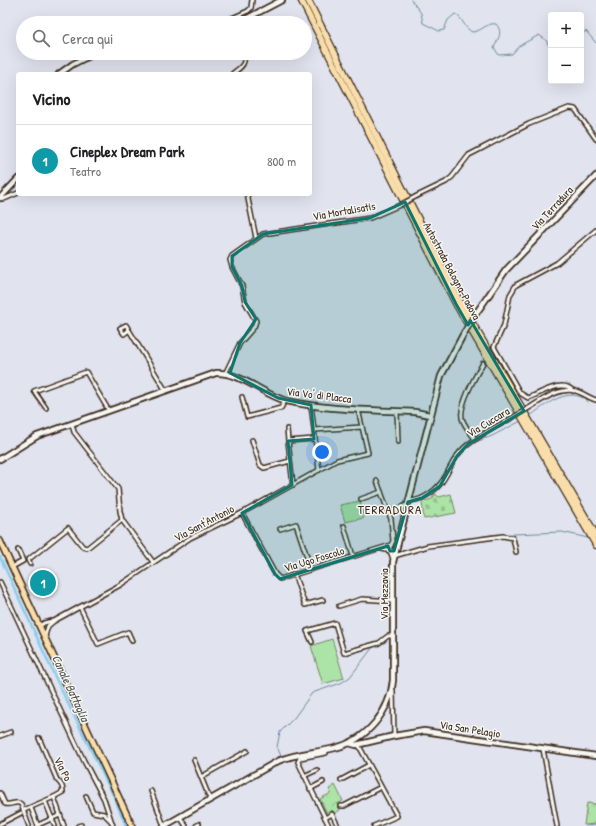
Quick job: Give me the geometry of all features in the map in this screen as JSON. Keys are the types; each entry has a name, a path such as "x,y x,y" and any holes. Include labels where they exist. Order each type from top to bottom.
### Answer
{"highway":[{"name":"Autostrada Bologna-Padova","path":"302,0 310,16"},
{"name":"Autostrada Bologna-Padova","path":"308,0 460,302 596,536"},
{"name":"Autostrada Bologna-Padova","path":"312,20 456,304 596,545"}],"main road":[{"path":"251,16 282,0"},
{"path":"62,72 81,60"},
{"name":"Via Terradura","path":"522,253 596,176"},
{"path":"0,198 16,181"},
{"name":"Via Mezzavia","path":"164,826 278,761 317,753 349,743 363,735 374,724 388,703 393,688 393,562 443,369 496,282 522,253"},
{"name":"Via Vo' di Placca","path":"0,459 32,438 210,374 227,374 285,401 311,405 430,416"},
{"path":"0,541 132,826"},
{"name":"Via San Pelagio","path":"349,743 352,745 416,732 432,732 596,756"}],"street":[{"path":"237,16 251,8 252,0"},
{"path":"235,72 243,66 244,60"},
{"name":"Via Mortalisatis","path":"227,374 240,343 254,327 256,321 245,302 242,286 230,260 232,256 256,238 269,233 370,218 400,205 452,177 468,155 529,124 569,108 575,109 596,139"},
{"path":"0,198 4,199 16,194"},
{"path":"247,196 256,238"},
{"path":"596,230 557,263 516,285 510,295 504,325 494,347 520,393 524,397 528,398 561,386 567,387 596,400"},
{"path":"129,330 166,391"},
{"path":"475,439 464,422 462,414 468,390 483,363"},
{"path":"46,408 34,391 86,372 109,411"},
{"name":"Via Cuccara","path":"389,512 422,498 440,486 460,452 475,439 554,394 573,391"},
{"path":"242,397 247,417 281,408 285,401"},
{"path":"311,405 319,470"},
{"path":"314,430 362,427 358,409"},
{"path":"397,412 398,442"},
{"path":"72,424 74,432 118,489 122,520 154,562"},
{"name":"Via Sant'Antonio","path":"48,626 54,621 120,585 190,538 242,513 337,460 368,453 362,427"},
{"path":"287,429 293,485"},
{"path":"288,441 314,439"},
{"path":"252,440 260,465 264,468 290,460"},
{"path":"377,481 389,512 393,541 390,546 390,551 393,562"},
{"path":"361,499 381,492"},
{"name":"Via Ugo Foscolo","path":"242,513 277,577 280,578 390,546"},
{"path":"30,564 28,560 68,528 86,548 122,520"},
{"path":"280,529 296,524 311,569"},
{"path":"344,526 353,556"},
{"path":"394,556 428,546 503,536 513,538 516,552"},
{"path":"380,549 393,552 396,549"},
{"path":"12,568 22,561 18,550"},
{"path":"294,574 305,605 323,600"},
{"path":"0,582 84,761 104,799 113,824"},
{"path":"339,606 362,599 392,601"},
{"path":"80,607 98,644 128,632 132,641"},
{"path":"32,612 44,623 40,627"},
{"name":"Via Sant'Antonio","path":"44,623 54,621"},
{"path":"312,642 307,631 335,623 344,653 379,642 388,636 393,636"},
{"path":"40,627 48,626 44,638"},
{"path":"393,688 394,736"},
{"path":"0,736 11,732"},
{"name":"Via Po","path":"39,738 57,780 61,783 64,792 54,797"},
{"path":"358,744 396,816 374,826"},
{"path":"543,749 557,826"},
{"path":"201,777 247,751"},
{"path":"326,753 317,753 298,759 310,789 329,826"},
{"path":"194,760 210,799"},
{"path":"342,780 369,765"},
{"path":"304,776 317,770"},
{"path":"310,789 323,782"},
{"path":"341,806 344,806 381,787"},
{"path":"151,791 164,826"},
{"path":"0,793 5,804 19,802 29,826"},
{"path":"86,796 93,812 104,814 113,824"},
{"path":"0,824 54,797 64,826"},
{"path":"45,801 55,826"},
{"path":"31,808 38,826 60,815"},
{"path":"325,818 332,814 338,826"},
{"path":"180,817 186,826"}],"highlighted area":[{"path":"405,202 456,304 468,325 471,321 524,411 468,444 457,456 440,486 422,498 408,502 394,551 390,551 388,546 280,579 275,574 242,513 292,485 288,441 314,439 311,405 278,398 230,373 240,343 256,319 245,302 242,286 232,267 232,256 263,234 370,218"}],"green space":[{"path":"435,494 439,497 451,494 456,513 424,519 422,502 432,499"},
{"path":"360,501 364,518 345,522 340,505"},
{"path":"332,639 344,678 323,684 311,646"},
{"path":"335,785 343,801 337,804 340,810 334,814 332,810 327,813 320,799 331,793 329,789"},
{"path":"587,803 596,804 596,824 584,825"}],"waterway":[{"path":"232,16 246,10 249,7 250,0"},
{"path":"411,0 421,13 423,23 439,31 444,30 448,20 455,14 472,32 475,32 490,24 496,24 500,33 494,48 499,55 512,54 519,46 539,35 546,40 550,48"},
{"path":"584,33 586,31 596,43"},
{"path":"530,416 548,403 562,397 576,395 583,398"},
{"path":"473,443 492,436 521,421"},
{"path":"463,540 490,535 562,532 588,538"},
{"path":"398,553 424,545 456,541"},
{"name":"Canale Battaglia","path":"0,557 57,681 115,799 126,826"},
{"path":"395,611 396,572"},
{"path":"395,629 396,639"},
{"path":"281,756 277,747 280,732 294,718 312,693 341,683 350,677 373,647 386,642"},
{"path":"586,826 596,825"}],"place":[{"name":"Cineplex Dream Park","path":"43,583"}],"district":[{"name":"TERRADURA","path":"390,509"}]}
